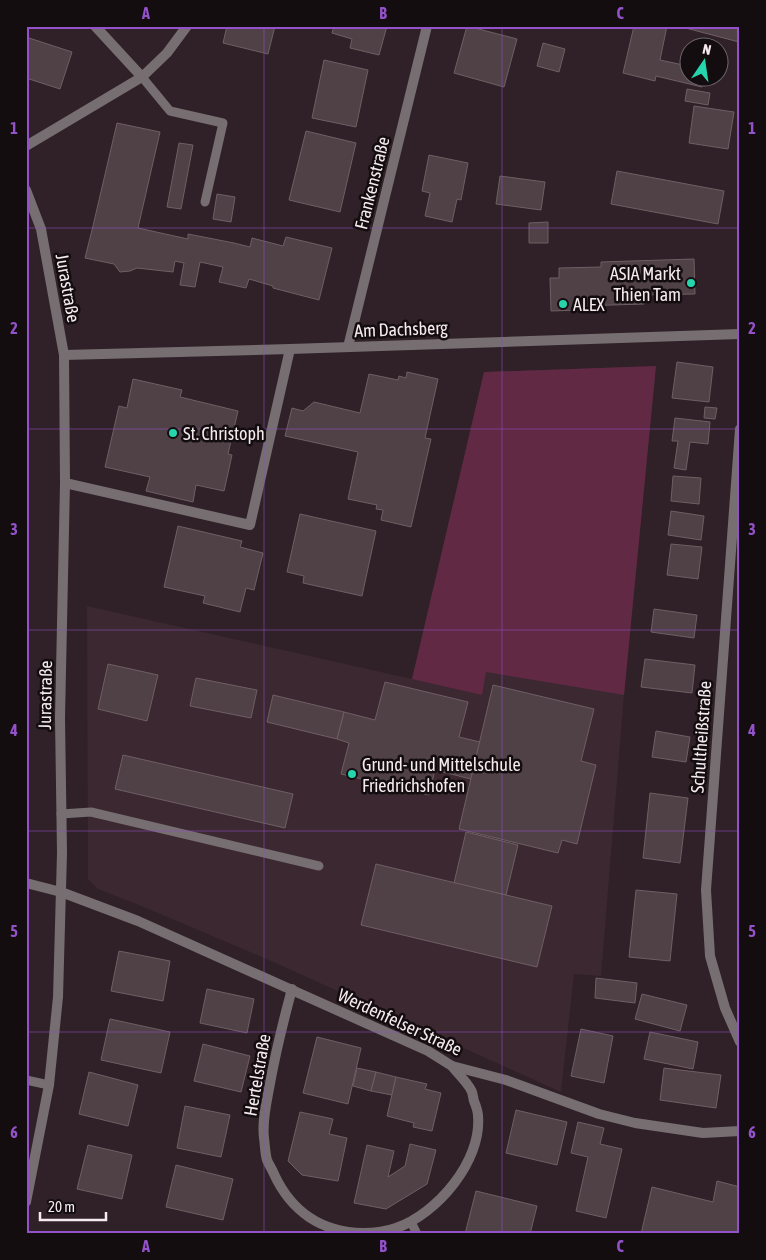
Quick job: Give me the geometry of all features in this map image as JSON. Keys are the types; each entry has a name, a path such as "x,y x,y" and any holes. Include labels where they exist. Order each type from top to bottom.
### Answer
{"street":[{"path":"96,26 142,77"},
{"path":"26,146 142,77 167,53 187,26"},
{"name":"Frankenstraße","path":"348,347 427,26"},
{"name":"Jurastraße","path":"26,190 42,229 64,355 65,483 60,718 61,814 58,997 49,1085 26,1202"},
{"name":"Am Dachsberg","path":"64,355 740,334"},
{"path":"65,483 250,525 290,349"},
{"name":"Schultheißstraße","path":"740,429 706,890 710,956 725,1008 740,1042"},
{"name":"Werdenfelser Straße","path":"26,883 60,892 138,921 428,1051 452,1066 506,1080 599,1114 635,1123 703,1133 740,1131"},
{"name":"Hertelstraße","path":"292,989 275,1054 264,1112 263,1136 268,1161 279,1184 291,1202 309,1218 331,1228 354,1233 377,1233 395,1229 411,1222 429,1210 444,1195 459,1177 469,1158 476,1139 478,1115 471,1090 452,1066"}],"lane":[{"path":"142,77 170,111 223,123 205,202"},
{"path":"61,814 91,812 319,866"},
{"path":"26,1080 49,1085"},
{"path":"411,1222 417,1234"}],"shaded area":[{"name":"Grund- und Mittelschule Friedrichshofen","path":"656,366 624,695 601,976 574,974 561,1092 269,960 98,889 88,879 87,606 412,679 484,372"},
{"path":"656,366 624,695 486,672 482,695 412,679 484,372"}],"building":[{"path":"227,26 275,26 268,54 223,43"},
{"path":"334,26 387,26 379,55 350,48 352,39 332,33"},
{"path":"467,26 517,39 504,87 454,73"},
{"path":"634,26 667,26 660,60 678,64 678,81 656,76 655,81 623,73"},
{"path":"678,26 740,26 739,42"},
{"path":"26,37 72,52 60,89 26,78"},
{"path":"543,43 565,49 559,72 537,66"},
{"path":"324,60 368,70 356,127 312,118"},
{"path":"687,89 710,93 708,105 685,101"},
{"path":"694,106 734,112 728,149 689,143"},
{"path":"117,123 160,132 138,228 188,239 188,234 250,247 252,238 283,246 286,237 332,248 319,300 273,288 273,286 249,279 246,288 219,282 223,267 200,262 195,287 180,285 184,263 175,261 173,272 137,268 120,272 114,264 85,258"},
{"path":"306,131 356,143 340,212 289,200"},
{"path":"179,143 193,145 181,209 167,207"},
{"path":"429,155 468,163 461,200 457,199 452,222 425,216 430,193 422,191"},
{"path":"617,171 724,191 718,224 611,204"},
{"path":"500,176 545,182 541,210 496,204"},
{"path":"217,194 235,197 231,222 213,219"},
{"path":"548,222 548,243 529,243 529,223"},
{"path":"694,259 695,294 644,295 644,304 579,306 580,310 551,311 550,278 559,278 559,268 601,267 601,262"},
{"path":"677,362 713,367 709,402 672,398"},
{"path":"407,372 438,379 425,438 431,439 411,527 381,520 383,510 376,509 377,505 348,499 358,452 285,436 292,408 303,411 314,402 360,413 369,374 398,380 399,376 406,378"},
{"name":"St. Christoph","path":"133,379 182,390 180,397 238,411 228,454 232,455 224,491 196,485 193,502 146,491 150,477 105,467 119,406 127,408"},
{"path":"705,407 717,408 715,419 704,418"},
{"path":"675,418 710,422 708,444 690,442 686,470 674,468 678,441 672,441"},
{"path":"673,476 701,478 699,504 671,501"},
{"path":"671,511 704,516 701,540 668,535"},
{"path":"300,514 376,531 362,596 303,583 304,576 287,572"},
{"path":"178,526 242,541 240,547 263,553 254,590 246,588 240,612 203,603 205,596 164,587"},
{"path":"671,544 702,547 698,579 667,575"},
{"path":"654,609 697,615 694,638 651,632"},
{"path":"645,659 695,665 692,693 641,687"},
{"path":"108,664 158,675 147,721 98,709"},
{"path":"196,678 257,690 251,718 190,706"},
{"path":"385,682 468,702 459,737 480,742 471,779 435,770 429,795 341,774 349,743 337,739 344,712 375,720"},
{"path":"493,685 594,709 581,761 596,765 577,844 562,840 558,853 459,829"},
{"path":"273,695 344,712 337,739 267,722"},
{"path":"656,731 690,737 686,762 652,757"},
{"path":"123,755 293,794 285,828 115,789"},
{"path":"650,793 688,798 680,863 643,858"},
{"path":"466,832 518,845 506,895 454,883"},
{"path":"376,864 552,906 537,967 361,925"},
{"path":"636,890 677,894 670,961 629,957"},
{"path":"119,951 170,961 163,1001 111,991"},
{"path":"596,978 637,983 635,1003 595,998"},
{"path":"207,989 254,999 247,1033 200,1023"},
{"path":"642,994 687,1005 680,1031 635,1019"},
{"path":"110,1019 170,1032 161,1073 101,1060"},
{"path":"581,1029 613,1036 604,1083 571,1076"},
{"path":"650,1032 698,1042 693,1069 644,1059"},
{"path":"317,1037 361,1048 348,1104 303,1093"},
{"path":"203,1044 250,1056 241,1092 194,1081"},
{"path":"357,1068 376,1072 371,1091 353,1086"},
{"path":"664,1068 721,1075 716,1108 660,1100"},
{"path":"89,1072 138,1085 128,1126 79,1114"},
{"path":"376,1072 396,1077 392,1095 371,1091"},
{"path":"396,1077 427,1084 425,1089 441,1093 432,1131 413,1127 414,1123 387,1116"},
{"path":"185,1106 230,1115 221,1157 177,1148"},
{"path":"516,1110 567,1122 557,1165 506,1153"},
{"path":"300,1112 333,1119 329,1134 347,1138 338,1181 302,1175 288,1161"},
{"path":"578,1122 604,1128 600,1144 622,1149 606,1218 576,1211 588,1157 571,1153"},
{"path":"410,1144 436,1150 427,1184 386,1209 354,1203 367,1145 394,1151 388,1177 405,1166"},
{"path":"88,1145 132,1155 122,1199 77,1189"},
{"path":"176,1165 233,1179 223,1220 166,1207"},
{"path":"717,1181 740,1187 740,1234 641,1234 652,1187 713,1202"},
{"path":"476,1191 537,1206 530,1234 465,1234"}],"place":[{"name":"ASIA Markt Thien Tam","path":"691,283"},
{"name":"ALEX","path":"563,304"},
{"name":"St. Christoph","path":"173,433"},
{"name":"Grund- und Mittelschule Friedrichshofen","path":"352,774"}]}
